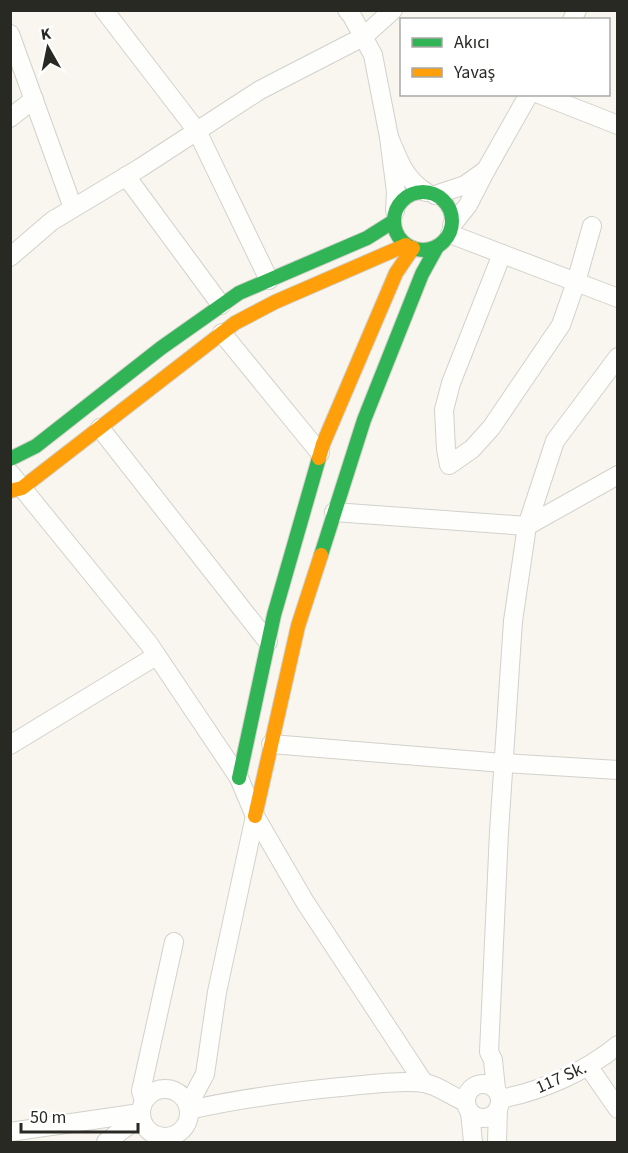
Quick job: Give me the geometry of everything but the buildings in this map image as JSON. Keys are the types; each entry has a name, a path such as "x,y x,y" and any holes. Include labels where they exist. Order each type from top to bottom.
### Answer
{"street":[{"path":"104,10 197,131 269,280"},
{"path":"347,10 373,55 389,137 396,192 395,231 400,240 409,247 428,250 446,235 449,207 431,193 414,185 403,169 389,137"},
{"path":"10,257 52,221 260,90 363,37 393,10"},
{"path":"10,34 73,208"},
{"path":"239,778 268,642 319,511 364,420 422,274 468,205 528,96"},
{"path":"544,96 618,125"},
{"path":"10,118 34,99"},
{"path":"10,459 36,447 161,348 239,293 367,238 394,216 401,202 417,192 431,193 465,185 486,170"},
{"path":"126,176 221,305"},
{"path":"502,254 451,383 444,410 449,465 472,449 491,428 561,325 592,226"},
{"path":"446,235 618,298"},
{"path":"409,247 275,302 235,323 100,428 14,484 156,656 239,778 255,816 305,902 431,1085"},
{"path":"10,1132 145,1126 168,1137 180,1138 187,1122 188,1108 205,1074 217,992 298,626 319,511 320,453 409,247"},
{"path":"222,333 320,453"},
{"path":"497,1143 498,1105 493,1060 489,1052 503,763 513,621 527,526 555,441 618,357"},
{"path":"100,428 268,642"},
{"path":"319,511 527,526 618,475"},
{"path":"10,745 156,656"},
{"path":"271,744 618,770"},
{"path":"145,1126 141,1091 174,942"},
{"name":"117 Sk.","path":"471,1096 474,1116 484,1118 494,1114 498,1105 588,1066 618,1045"},
{"path":"473,1143 471,1096 482,1061 489,1052"},
{"path":"588,1066 611,1085 618,1109"},
{"path":"188,1108 292,1091 373,1084 450,1085 471,1096"},
{"path":"471,1096 487,1084 498,1105 508,1143"},
{"path":"145,1126 153,1092 169,1089 181,1095 188,1108"},
{"path":"106,1143 145,1126"},
{"path":"30,1130 46,1143"}],"traffic: fast":[{"path":"417,192 429,192 444,200 452,215 452,221 452,227 444,242 429,250 417,250 402,242 394,227 394,215 402,200 417,192"},
{"path":"10,459 36,446 161,348 239,293 367,238 394,221"},
{"path":"321,555 364,420 422,274 437,247"},
{"path":"239,778 274,615 319,458"}],"traffic: slow":[{"path":"10,491 22,488 235,323 275,302 406,245"},
{"path":"319,458 396,273 413,248"},
{"path":"255,816 298,626 321,555"}]}
